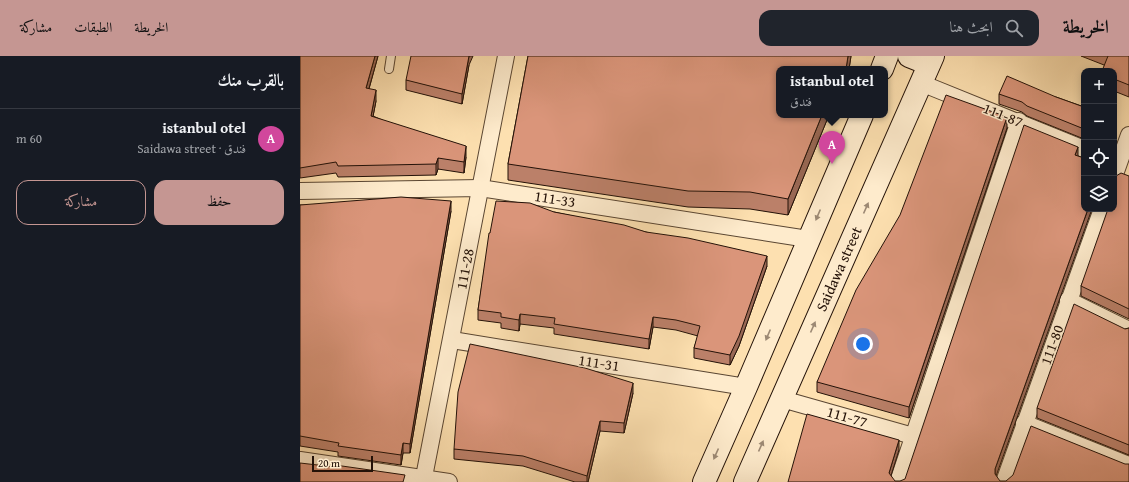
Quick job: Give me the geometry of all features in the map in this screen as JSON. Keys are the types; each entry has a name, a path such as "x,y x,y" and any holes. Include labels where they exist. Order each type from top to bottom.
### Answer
{"street":[{"name":"111-28","path":"424,480 506,56"},
{"path":"883,66 887,56"},
{"path":"909,56 928,67"},
{"name":"111-87","path":"928,67 1019,121 1081,148"},
{"name":"Saidawa street","path":"745,482 928,67"},
{"path":"704,482 861,118"},
{"path":"898,482 1019,121"},
{"path":"1119,167 1129,135"},
{"name":"111-33","path":"300,191 480,188 808,239"},
{"name":"111-80","path":"1004,482 1068,300 1101,212"},
{"path":"1068,300 1129,330"},
{"name":"111-31","path":"452,340 746,387"},
{"name":"111-77","path":"782,399 913,436"},
{"path":"1024,423 1129,465"},
{"path":"300,460 424,480 449,482"}],"lane":[{"path":"388,69 391,56"}],"building":[{"path":"300,56 375,56 366,88 376,90 371,116 466,146 464,162 438,158 436,164 338,166 336,162 300,168"},
{"path":"411,56 469,56 462,94 406,80"},
{"path":"528,56 848,56 846,66 776,66 776,118 821,118 788,199 750,192 688,191 508,164"},
{"path":"1108,56 1129,56 1129,85 1117,80 1117,68 1103,68"},
{"path":"1007,76 1081,106 1081,128 1027,106 1022,102 999,94"},
{"path":"946,95 1007,117 909,407 817,382 856,290 900,215"},
{"path":"1024,125 1078,147 1075,155 1081,157 1081,212 1087,212 995,469 995,474 1000,481 1006,481 1013,475 1031,426 1125,464 1129,464 1129,482 788,482 807,414 899,440 889,473 895,481 905,479"},
{"path":"1121,173 1129,176 1129,309 1081,286 1107,212 1117,212 1117,175"},
{"path":"401,197 451,201 410,444 403,443 401,455 338,446 339,443 300,436 300,205"},
{"path":"496,201 530,203 554,212 624,225 646,232 688,238 767,256 739,336 730,355 694,348 700,326 676,320 653,317 649,339 554,324 555,318 520,314 519,320 501,317 501,313 478,310 489,233"},
{"path":"1074,304 1125,329 1129,328 1129,445 1037,408"},
{"path":"470,344 585,368 633,383 624,423 600,421 587,476 523,456 454,449 458,392"},
{"path":"300,463 335,467 335,465 405,475 403,482 300,482"}],"place":[{"name":"istanbul otel","path":"832,164"}]}
